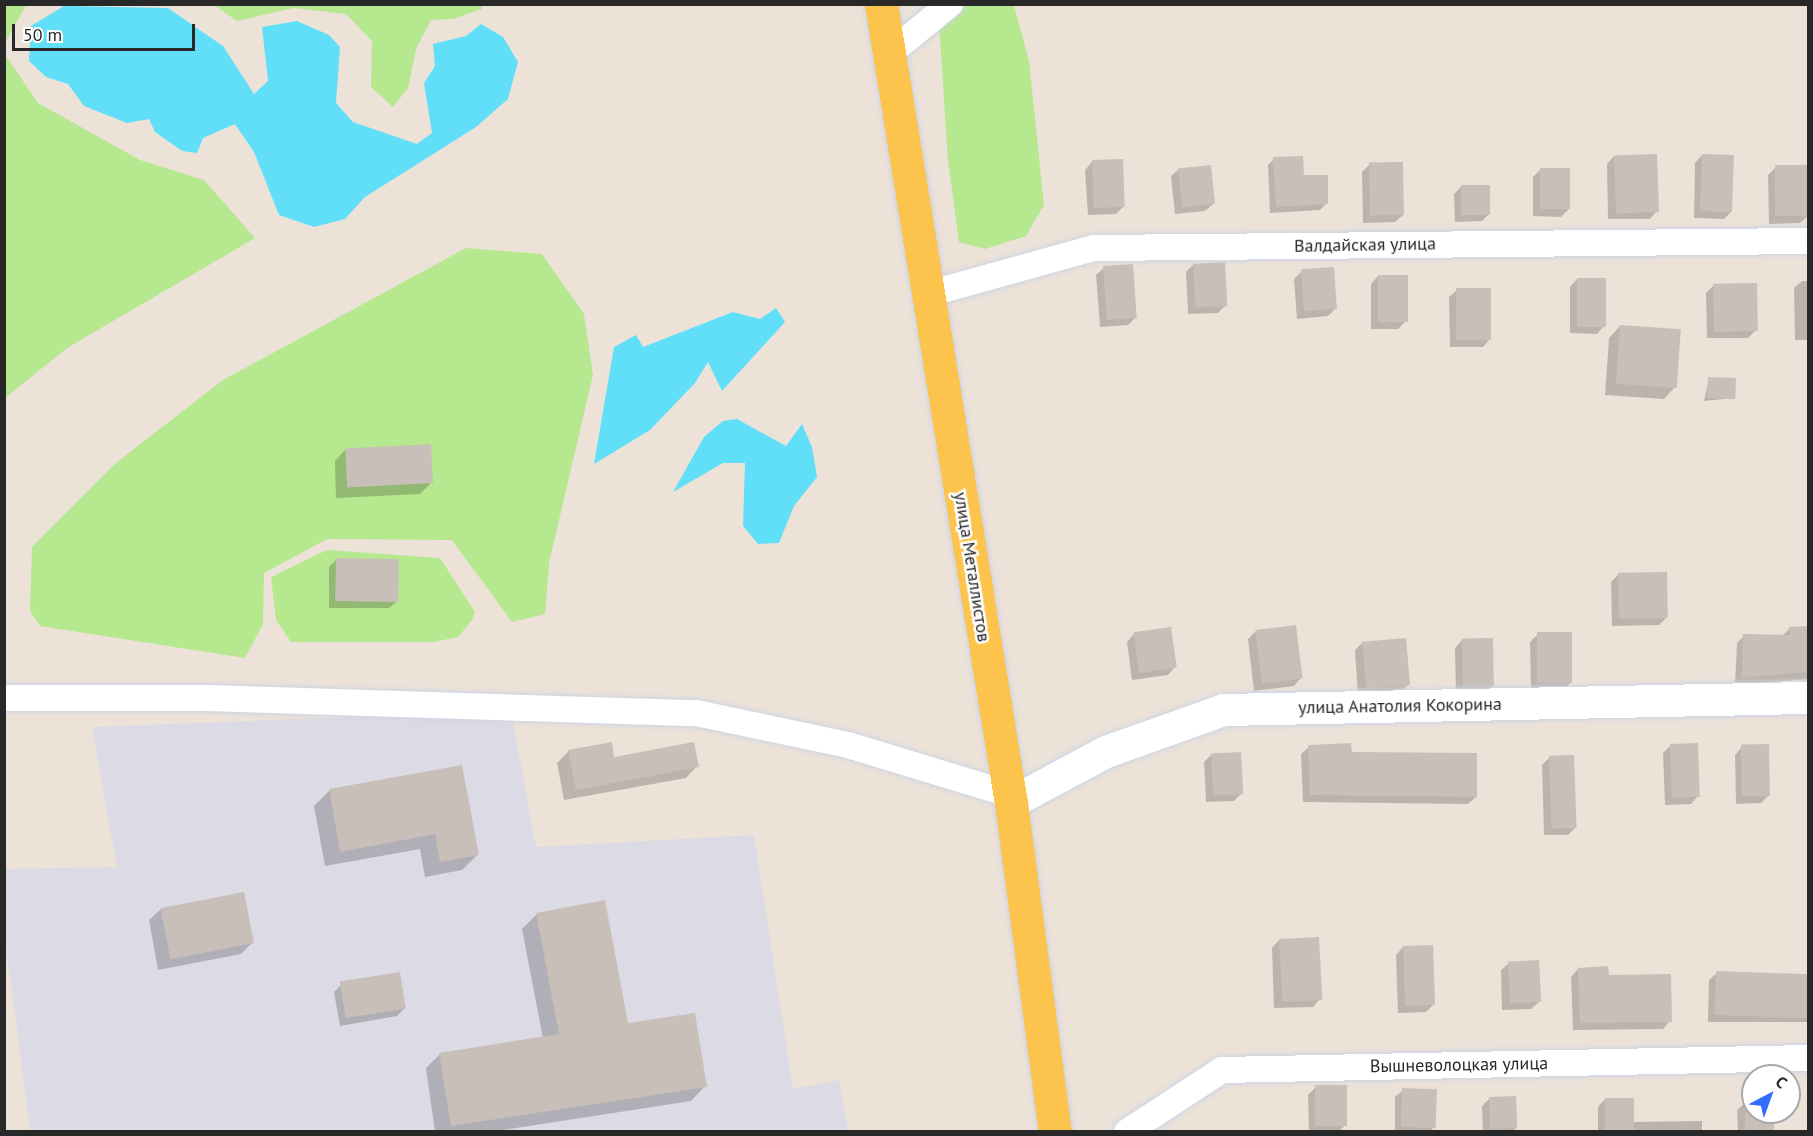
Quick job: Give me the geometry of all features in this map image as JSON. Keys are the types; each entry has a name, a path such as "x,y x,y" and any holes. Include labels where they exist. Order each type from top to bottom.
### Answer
{"main road":[{"name":"улица Металлистов","path":"881,4 1010,799 1055,1131"}],"street":[{"path":"889,54 950,4"},
{"name":"Валдайская улица","path":"928,294 1094,248 1809,241"},
{"path":"4,698 207,698 696,713 848,745 1010,799"},
{"name":"улица Анатолия Кокорина","path":"1010,799 1106,752 1224,710 1809,698"},
{"name":"Вышневолоцкая улица","path":"1127,1131 1222,1070 1809,1058"}],"shaded area":[{"path":"511,711 536,847 754,835 793,1089 839,1080 848,1131 30,1131 5,938 4,869 117,867 92,727"}],"green space":[{"path":"4,5 26,5 5,43"},
{"path":"214,5 481,5 482,9 453,19 431,20 416,49 408,88 393,107 371,87 372,41 346,14 294,8 237,21"},
{"path":"957,5 1014,5 1029,61 1044,205 1026,236 985,249 959,242 948,160 939,23"},
{"path":"4,53 38,103 140,160 204,180 255,238 67,348 5,398"},
{"path":"466,248 542,254 584,314 593,375 549,563 545,614 512,622 452,540 327,539 264,573 263,624 245,658 40,626 30,611 32,547 117,462 223,380"},
{"path":"327,550 440,558 475,612 472,620 458,637 433,642 291,642 276,620 271,577"}],"water":[{"path":"64,6 168,8 223,46 254,94 268,81 262,27 297,21 329,35 340,47 336,103 353,122 417,144 432,133 424,83 435,66 433,44 466,36 481,24 503,37 518,62 508,99 476,127 365,197 345,219 314,227 279,215 254,152 235,124 203,138 197,153 182,151 155,132 149,119 127,123 84,106 68,84 46,77 29,61 31,26"},
{"path":"776,308 785,322 722,391 708,362 695,383 650,430 594,464 614,347 636,335 643,347 733,312 760,319"},
{"path":"737,419 786,446 802,424 812,447 817,477 794,506 779,543 758,544 743,526 745,463 723,463 673,492 704,437 723,421"}],"building":[{"path":"1657,154 1659,212 1616,213 1614,156"},
{"path":"1702,154 1734,155 1732,212 1700,211"},
{"path":"1303,156 1304,175 1328,175 1328,204 1276,207 1273,157"},
{"path":"1123,159 1125,207 1094,208 1092,160"},
{"path":"1403,162 1404,215 1370,216 1369,163"},
{"path":"1211,165 1215,204 1182,207 1178,168"},
{"path":"1775,165 1808,165 1808,216 1775,216"},
{"path":"1540,168 1570,168 1570,209 1540,209"},
{"path":"1461,185 1490,185 1490,215 1461,215"},
{"path":"1225,262 1227,306 1195,308 1193,264"},
{"path":"1133,264 1137,318 1107,320 1103,266"},
{"path":"1334,267 1337,309 1304,311 1301,269"},
{"path":"1378,275 1408,275 1408,322 1378,322"},
{"path":"1577,278 1606,278 1606,327 1577,327"},
{"path":"1757,283 1758,331 1714,332 1713,284"},
{"path":"1456,288 1491,288 1491,340 1456,340"},
{"path":"1620,325 1681,329 1677,388 1616,384"},
{"path":"1708,377 1736,378 1735,399 1707,398"},
{"path":"431,444 433,483 347,487 345,449"},
{"path":"336,558 399,559 398,602 335,601"},
{"path":"1667,572 1668,618 1619,619 1618,573"},
{"path":"1296,625 1303,679 1262,684 1255,630"},
{"path":"1809,626 1809,672 1742,678 1743,634 1790,635 1789,627"},
{"path":"1171,627 1177,668 1139,673 1133,632"},
{"path":"1537,632 1572,632 1572,683 1537,683"},
{"path":"1406,638 1410,685 1366,689 1362,642"},
{"path":"1493,638 1494,686 1463,687 1462,639"},
{"path":"612,742 614,757 694,742 699,767 576,790 568,750"},
{"path":"1351,743 1352,752 1477,753 1477,797 1310,795 1308,745"},
{"path":"1698,743 1700,797 1672,798 1670,744"},
{"path":"1741,744 1769,744 1770,796 1742,796"},
{"path":"1241,752 1243,794 1213,796 1211,754"},
{"path":"1574,755 1577,828 1552,829 1549,756"},
{"path":"462,765 479,855 440,862 435,834 340,852 329,789"},
{"path":"244,892 254,943 170,959 161,908"},
{"path":"605,900 628,1023 695,1013 707,1087 451,1126 439,1053 559,1034 536,913"},
{"path":"1319,937 1322,1000 1282,1002 1279,939"},
{"path":"1433,945 1435,1005 1405,1006 1403,946"},
{"path":"1539,960 1541,1002 1510,1004 1508,962"},
{"path":"1608,966 1609,975 1671,974 1672,1022 1580,1023 1578,968"},
{"path":"1716,971 1808,974 1807,1018 1714,1015"},
{"path":"400,972 406,1009 346,1018 340,982"},
{"path":"1315,1085 1347,1085 1347,1126 1315,1126"},
{"path":"1402,1088 1437,1089 1436,1128 1401,1127"},
{"path":"1516,1096 1517,1128 1490,1129 1489,1097"},
{"path":"1605,1098 1634,1098 1634,1131 1605,1131"},
{"path":"1745,1124 1774,1124 1774,1131 1745,1131"}]}
